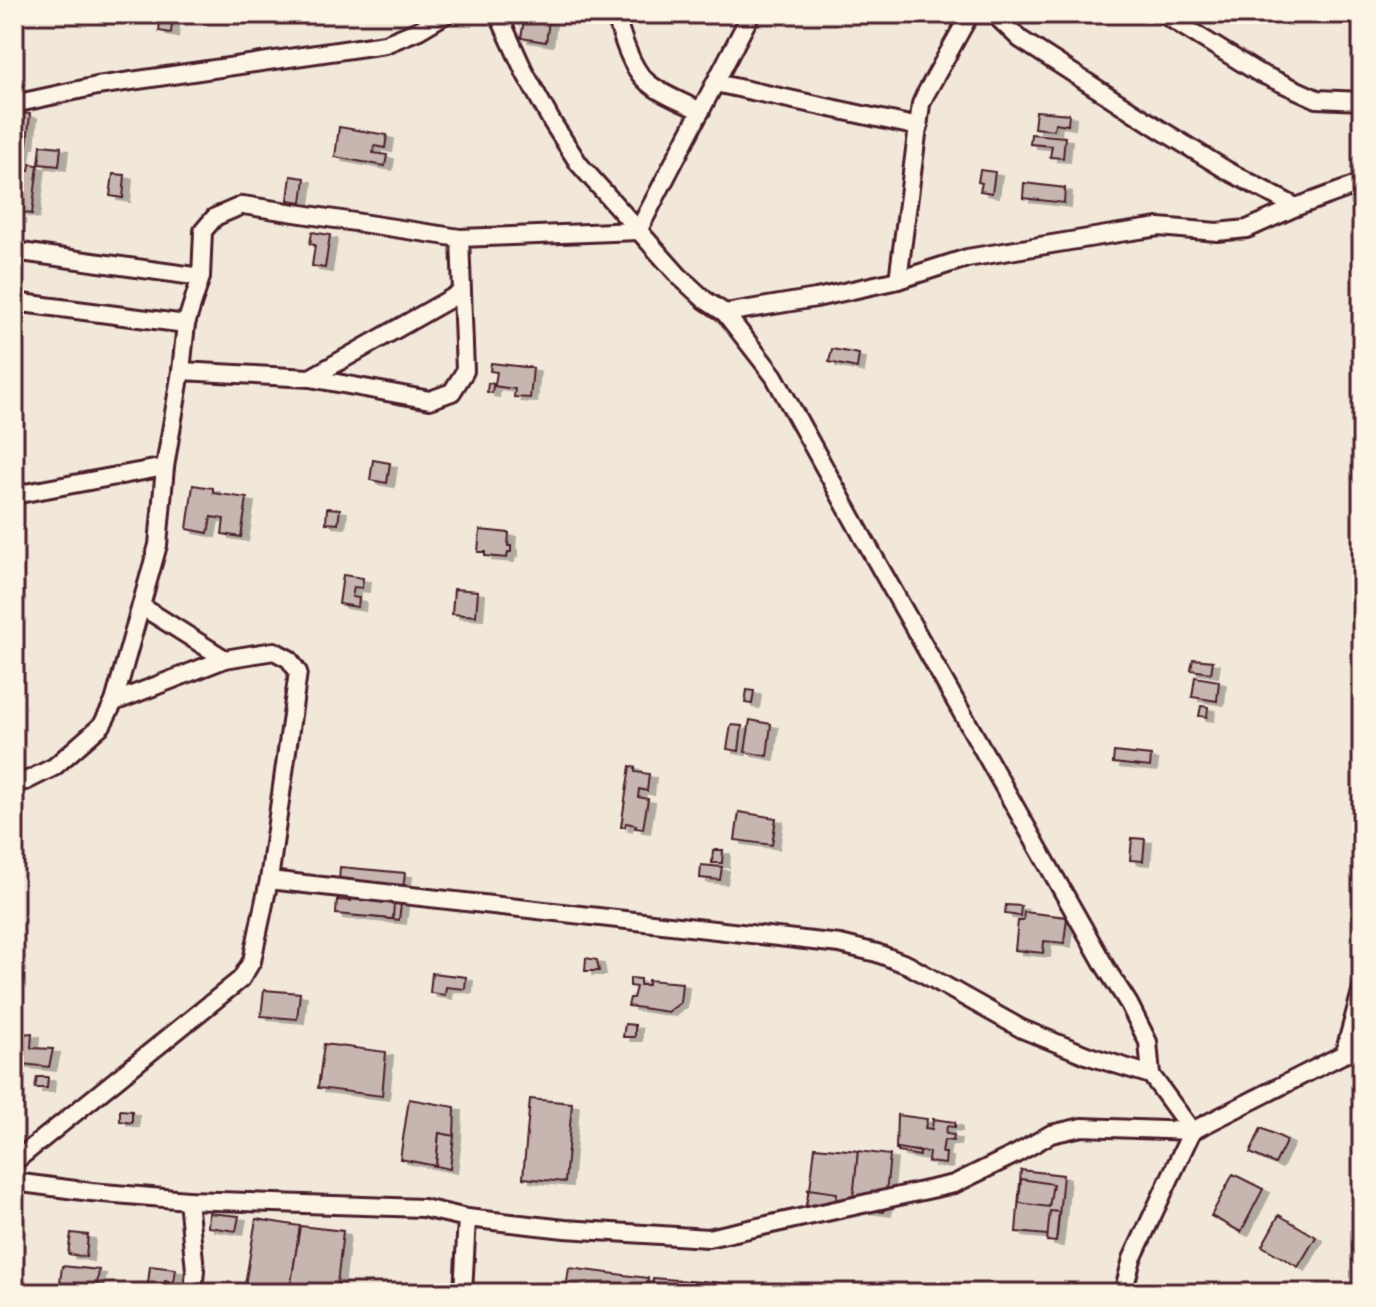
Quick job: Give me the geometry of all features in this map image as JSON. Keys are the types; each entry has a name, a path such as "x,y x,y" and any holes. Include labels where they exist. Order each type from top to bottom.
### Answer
{"street":[{"path":"14,104 97,86 385,44 419,30 446,14"},
{"path":"498,14 525,73 579,164 680,277 725,313 774,376 1129,1004 1148,1042 1151,1075 1192,1131"},
{"path":"615,14 626,49 644,79 667,95 701,111"},
{"path":"638,231 751,14"},
{"path":"898,280 921,104 970,14"},
{"path":"994,14 1020,39 1146,120 1228,171 1296,207"},
{"path":"1163,14 1257,72 1317,99 1362,101"},
{"path":"715,83 919,127"},
{"path":"725,313 898,280 967,258 1159,227 1217,232 1247,229 1362,183"},
{"path":"14,779 26,781 54,767 102,725 114,702 158,545 165,467 186,324 201,277 203,231 215,217 243,205 460,238 638,231"},
{"path":"181,371 310,378 430,400 452,392 465,371 460,238"},
{"path":"14,251 201,277"},
{"path":"310,378 462,292"},
{"path":"14,302 186,324"},
{"path":"14,495 165,467"},
{"path":"141,606 225,659"},
{"path":"14,1162 241,979 252,961 269,880 298,672 289,659 274,651 225,659 114,702"},
{"path":"269,880 840,944 908,965 1022,1029 1089,1056 1151,1075"},
{"path":"1344,1054 1362,988"},
{"path":"14,1182 188,1200 423,1208 467,1218 565,1229 708,1238 954,1184 1051,1134 1082,1127 1192,1131 1344,1054 1362,1048"},
{"path":"1123,1293 1132,1259 1192,1131"},
{"path":"188,1200 195,1270 193,1293"},
{"path":"463,1293 467,1218"}],"building":[{"path":"161,14 173,14 171,33 159,31"},
{"path":"525,14 550,14 546,42 521,38"},
{"path":"1036,111 1069,114 1068,125 1055,123 1054,130 1034,128"},
{"path":"14,112 30,114 22,159 14,158"},
{"path":"339,127 387,135 385,148 374,146 373,153 387,155 385,166 335,157"},
{"path":"1031,134 1065,137 1063,158 1050,157 1052,146 1030,144"},
{"path":"41,145 61,147 59,166 39,164"},
{"path":"30,164 38,165 32,214 21,212 25,171 29,171"},
{"path":"980,170 995,172 992,193 980,191"},
{"path":"113,174 125,175 123,198 110,196"},
{"path":"291,176 305,178 302,202 288,200"},
{"path":"1024,183 1065,188 1064,203 1023,198"},
{"path":"312,232 330,235 325,268 312,266 315,245 310,244"},
{"path":"832,349 859,354 857,368 829,362"},
{"path":"491,363 533,368 530,398 514,397 515,389 493,386 492,393 487,392 488,383 495,384 497,372 490,371"},
{"path":"373,460 390,463 387,483 370,480"},
{"path":"193,485 213,488 213,493 247,498 241,537 222,534 224,519 211,517 208,533 187,529"},
{"path":"327,508 340,509 338,524 326,523"},
{"path":"480,530 509,533 511,552 508,552 507,558 485,556 485,552 478,552"},
{"path":"343,575 363,578 362,588 354,587 352,597 359,598 358,607 339,604"},
{"path":"454,589 478,591 476,616 452,614"},
{"path":"1193,659 1213,661 1211,673 1191,670"},
{"path":"1195,677 1219,681 1217,701 1192,697"},
{"path":"747,690 754,691 752,704 745,703"},
{"path":"1201,706 1208,707 1207,717 1199,716"},
{"path":"750,720 771,724 767,756 745,752"},
{"path":"731,725 742,726 739,751 727,749"},
{"path":"1114,752 1151,756 1150,767 1113,763"},
{"path":"630,766 635,767 635,772 649,774 647,791 639,789 638,797 648,799 643,829 626,823 625,827 621,827"},
{"path":"739,812 776,818 772,845 735,840"},
{"path":"1132,838 1145,839 1143,861 1130,860"},
{"path":"713,850 723,850 722,863 712,863"},
{"path":"701,865 722,867 720,880 700,878"},
{"path":"340,867 405,873 399,920 337,913"},
{"path":"352,884 395,886 393,919 336,914 337,900 351,901"},
{"path":"1006,905 1021,906 1020,916 1005,914"},
{"path":"1024,912 1067,917 1064,943 1044,941 1043,953 1015,950 1018,921 1023,921"},
{"path":"586,958 597,960 599,971 585,971"},
{"path":"432,973 466,977 465,989 446,987 445,995 430,993"},
{"path":"630,978 640,979 640,985 648,985 648,980 682,983 680,1003 668,1012 628,1006 636,987 630,986"},
{"path":"264,990 300,993 297,1019 261,1016"},
{"path":"625,1024 635,1025 635,1037 623,1037"},
{"path":"32,1033 31,1048 53,1049 49,1067 14,1063 20,1034"},
{"path":"324,1044 386,1052 382,1096 318,1088"},
{"path":"37,1077 48,1077 47,1088 35,1088"},
{"path":"409,1099 455,1107 454,1136 439,1133 436,1166 400,1159"},
{"path":"530,1099 572,1103 565,1182 523,1178"},
{"path":"120,1110 132,1111 132,1123 120,1121"},
{"path":"897,1115 927,1119 925,1128 932,1129 933,1119 955,1122 955,1127 947,1126 946,1134 954,1135 953,1141 944,1140 942,1153 946,1153 945,1164 928,1162 929,1152 896,1149"},
{"path":"1261,1128 1287,1140 1275,1164 1250,1153"},
{"path":"439,1133 454,1136 450,1169 436,1166"},
{"path":"815,1147 858,1151 853,1212 806,1206 807,1200 813,1201 814,1195 808,1194 808,1189"},
{"path":"898,1148 920,1152 920,1156 898,1152"},
{"path":"858,1151 890,1155 884,1212 852,1208"},
{"path":"1021,1170 1063,1175 1057,1236 1016,1232"},
{"path":"1233,1174 1263,1189 1241,1232 1211,1216"},
{"path":"1021,1179 1053,1184 1049,1207 1019,1203"},
{"path":"809,1189 837,1193 835,1210 806,1206"},
{"path":"1362,1200 1362,1245 1355,1244"},
{"path":"1050,1211 1059,1212 1056,1242 1047,1241"},
{"path":"209,1213 239,1216 236,1231 208,1227"},
{"path":"1279,1215 1316,1237 1298,1267 1262,1246"},
{"path":"256,1219 300,1226 290,1292 245,1285"},
{"path":"300,1226 343,1231 336,1293 290,1290"},
{"path":"71,1233 88,1235 86,1257 68,1254"},
{"path":"62,1266 99,1270 96,1293 59,1292"},
{"path":"150,1266 176,1269 174,1282 165,1281 165,1288 173,1288 173,1293 147,1293"},
{"path":"569,1268 648,1278 646,1293 597,1293 566,1289"},
{"path":"653,1278 701,1282 699,1293 652,1293"},
{"path":"703,1281 776,1290 783,1293 702,1293"}]}
